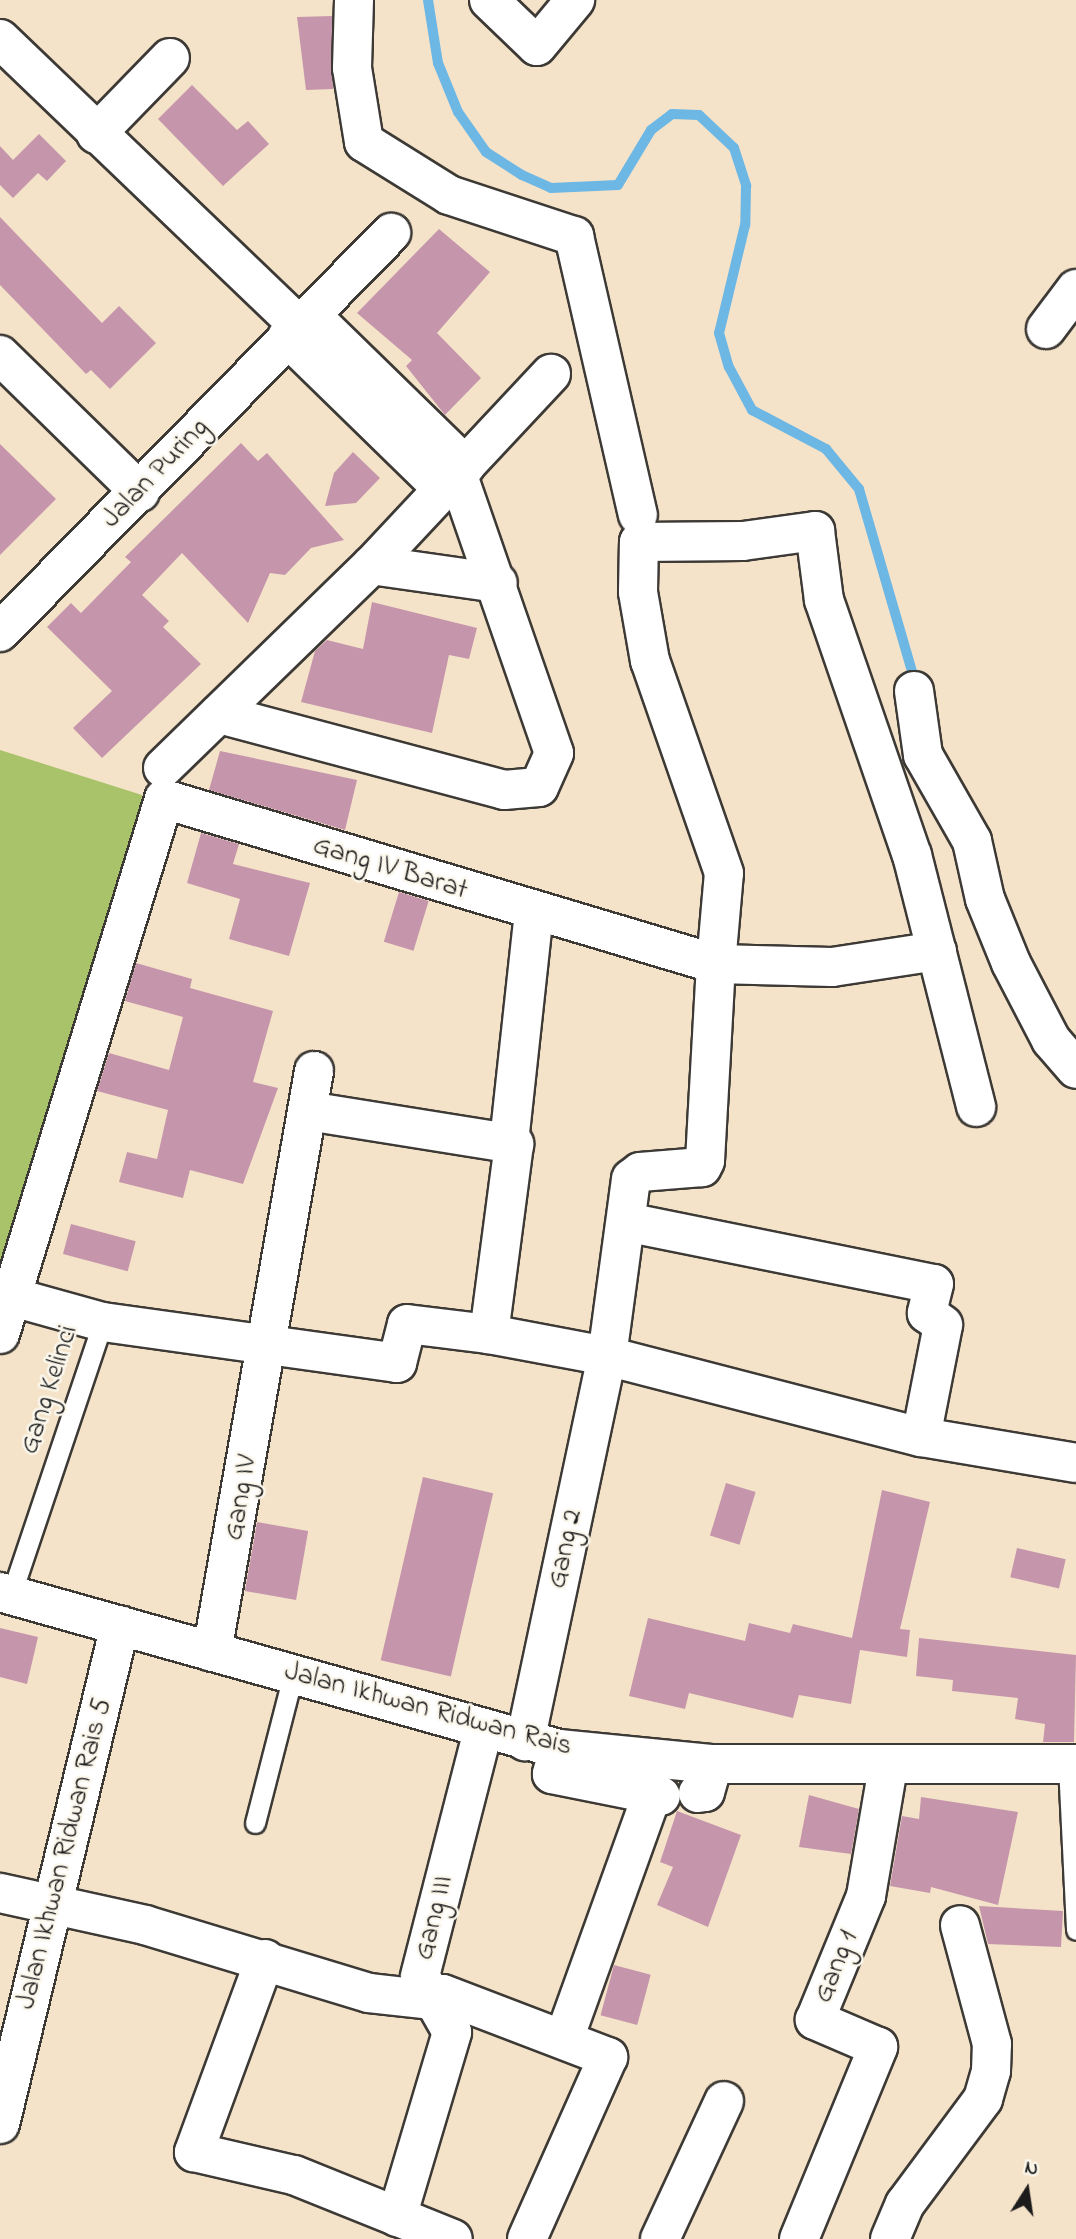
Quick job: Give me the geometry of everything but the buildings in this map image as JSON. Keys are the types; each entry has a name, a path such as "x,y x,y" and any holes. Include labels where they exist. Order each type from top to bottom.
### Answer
{"street":[{"path":"354,0 352,68 364,142 449,195 573,236 638,515"},
{"path":"489,0 537,46 575,0"},
{"path":"0,39 456,477 498,583 554,753 539,788 504,790 219,715"},
{"path":"96,134 170,58"},
{"name":"Jalan Puring","path":"0,632 391,233"},
{"path":"1046,329 1076,289"},
{"path":"0,355 140,492"},
{"path":"163,768 372,565 551,374"},
{"path":"607,1356 634,1175 695,1168 705,1161 724,873 650,661 638,592 639,542 743,541 815,531 824,600 912,855 976,1107"},
{"path":"372,565 498,583"},
{"path":"914,691 923,755 972,841 985,899 1067,1045"},
{"name":"Gang IV Barat","path":"0,1334 9,1296 164,799 534,913 716,964 832,967 937,951"},
{"path":"509,1142 534,913"},
{"name":"Gang IV","path":"212,1652 314,1071"},
{"path":"308,1111 509,1142 517,1149 489,1334"},
{"path":"626,1222 934,1284 928,1313 943,1325 921,1437"},
{"path":"9,1296 103,1322 397,1363 407,1324 489,1334 607,1356 921,1437 1076,1462"},
{"name":"Gang 2","path":"564,2039 656,1797 552,1773 542,1745 607,1356"},
{"name":"Jalan Ikhwan Ridwan Rais","path":"6,1593 483,1730 542,1745 706,1778 888,1767 1072,1765"},
{"name":"Jalan Ikhwan Ridwan Rais 5","path":"0,2124 120,1625"},
{"name":"Gang III","path":"397,2217 452,2032 431,2000 420,1976 483,1730"},
{"name":"Gang 1","path":"799,2239 878,2047 815,2020 866,1896 888,1767"},
{"path":"0,1894 265,1959 369,1993 431,2000 443,1994 472,2002 608,2057 527,2239"},
{"path":"890,2239 905,2204 983,2099 991,2071 992,2044 960,1925"},
{"path":"265,1959 194,2152 293,2175 453,2239"},
{"path":"660,2239 724,2101"}],"lane":[{"name":"Gang Kelinci","path":"6,1593 103,1322"},
{"path":"255,1823 293,1675"},
{"path":"1072,1765 1076,1930"}],"green space":[{"path":"0,750 142,795 153,813 0,1310"}],"waterway":[{"path":"428,0 438,63 458,112 486,152 522,175 551,188 618,185 651,130 672,114 699,115 734,148 746,186 745,225 719,333 729,367 752,410 826,449 859,489 916,685"}]}
